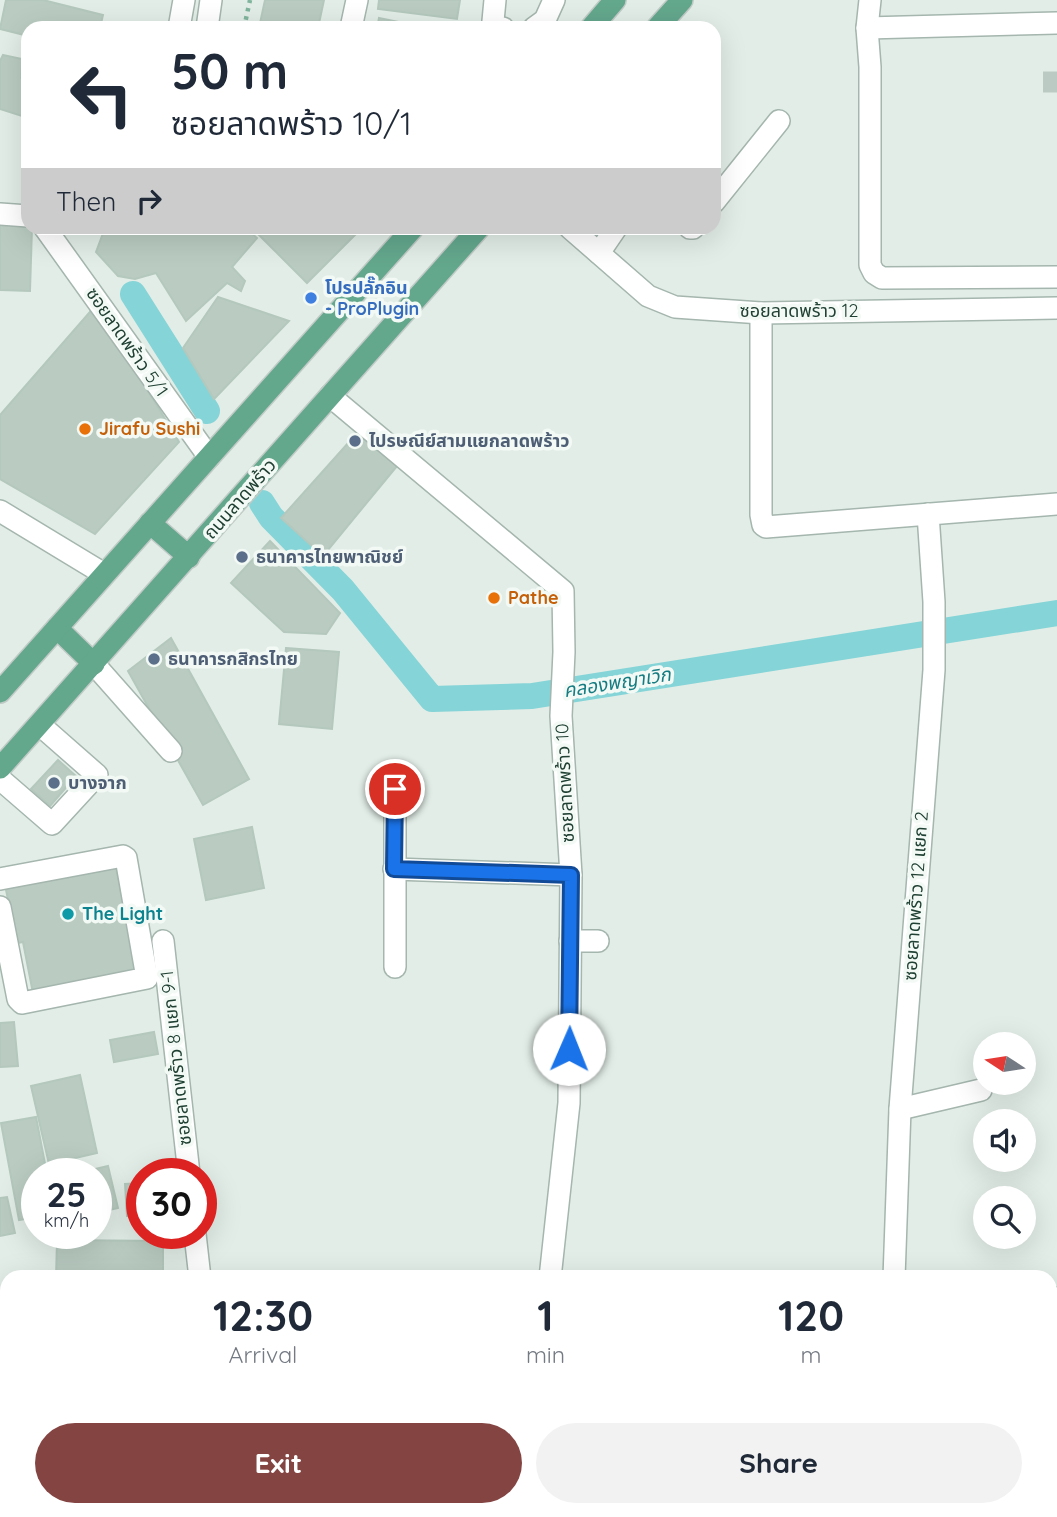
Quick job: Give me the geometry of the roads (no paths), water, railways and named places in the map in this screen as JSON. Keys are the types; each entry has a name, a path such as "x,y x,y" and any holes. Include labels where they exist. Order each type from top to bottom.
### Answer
{"main road":[{"path":"596,21 615,0"},
{"path":"663,21 682,0"},
{"path":"3,684 57,628 407,235"},
{"name":"ถนนลาดพร้าว","path":"0,768 473,235"},
{"path":"150,523 189,557"},
{"path":"57,628 94,664"}],"street":[{"path":"180,21 184,0"},
{"path":"207,21 211,0"},
{"path":"352,21 357,0"},
{"path":"493,21 495,0"},
{"path":"544,21 554,0"},
{"path":"870,0 867,28 870,67 870,265 874,273 882,278 1057,277"},
{"path":"867,28 1057,23"},
{"path":"721,193 779,121"},
{"path":"0,214 21,216"},
{"name":"ซอยลาดพร้าว 5/1","path":"50,235 209,457"},
{"name":"ซอยลาดพร้าว 12","path":"578,235 648,296 675,307 761,313 1057,308"},
{"path":"599,253 611,235"},
{"path":"761,313 761,515 766,527 1057,503"},
{"name":"ซอยลาดพร้าว 10","path":"330,396 563,591 561,716 571,875 569,1102 551,1270"},
{"path":"0,511 104,574"},
{"name":"ซอยลาดพร้าว 12 แยก 2","path":"894,1270 900,1110 934,670 934,602 928,514"},
{"path":"94,664 171,751"},
{"path":"0,779 52,824 97,775 40,725"},
{"path":"395,789 395,967"},
{"path":"0,878 123,856 126,858 147,978 22,1003 18,999 0,907"},
{"path":"394,869 571,875"},
{"name":"ซอยลาดพร้าว 8 แยก 9-1","path":"163,941 187,1158"},
{"path":"570,941 598,942"},
{"path":"900,1110 973,1092"},
{"path":"197,1249 199,1270"}],"waterway":[{"name":"คลองพญาเวิก","path":"133,294 207,411"},
{"name":"คลองพญาเวิก","path":"262,503 271,517 343,590 432,699 532,696 1057,613"}],"tunnel":[{"path":"1043,82 1057,82"}],"place":[{"name":"โปรปลั๊กอิน - ProPlugin","path":"311,298"},
{"name":"Jirafu Sushi","path":"85,429"},
{"name":"ไปรษณีย์สามแยกลาดพร้าว","path":"355,441"},
{"name":"ธนาคารไทยพาณิชย์","path":"242,557"},
{"name":"Pathe","path":"494,598"},
{"name":"ธนาคารกสิกรไทย","path":"154,659"},
{"name":"บางจาก","path":"54,783"},
{"name":"The Light","path":"68,914"}]}
